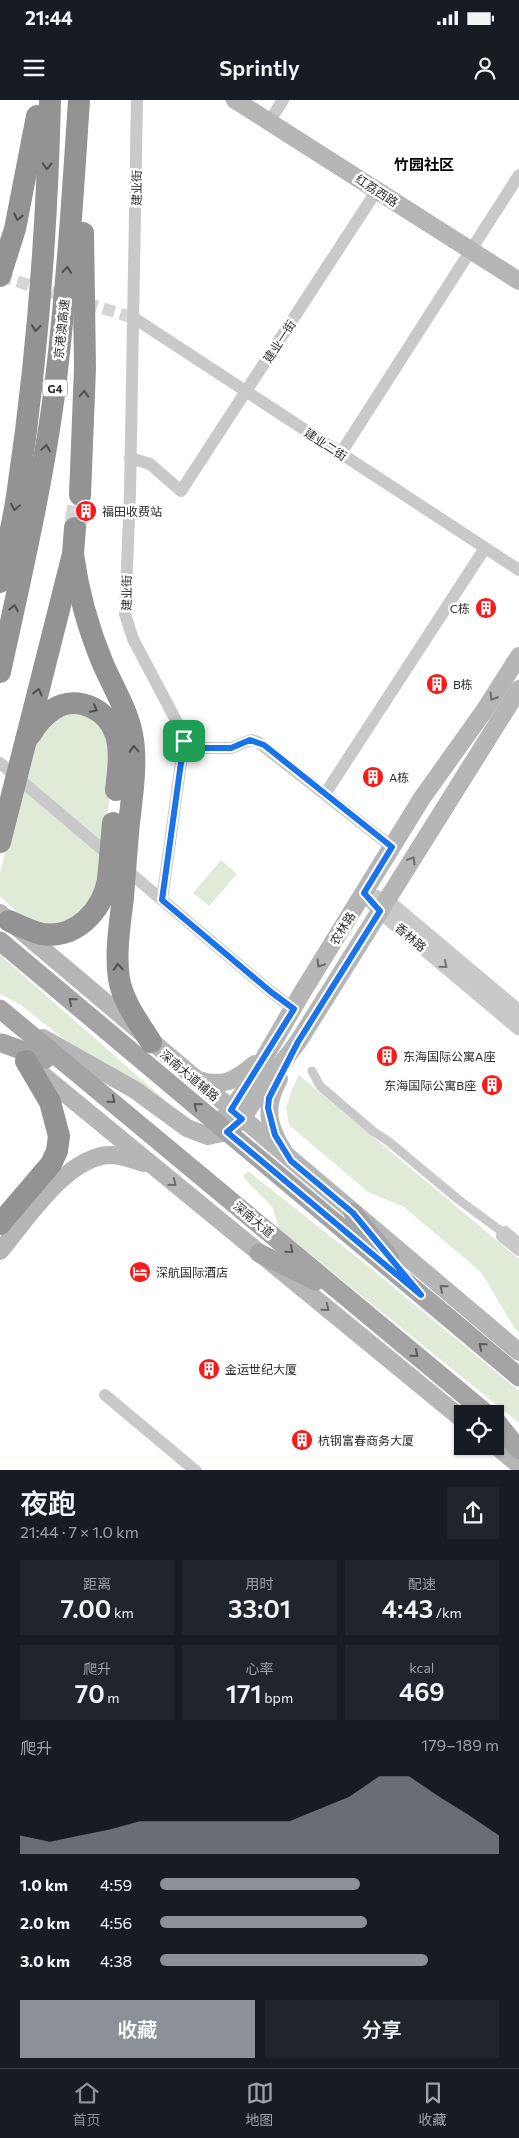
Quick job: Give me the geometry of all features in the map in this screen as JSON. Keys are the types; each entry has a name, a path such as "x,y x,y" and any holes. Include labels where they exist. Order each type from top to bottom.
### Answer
{"highway":[{"path":"0,276 19,211 40,100"},
{"name":"京港澳高速","path":"0,582 18,492 30,399 42,259 50,100"},
{"path":"80,100 85,368 80,495"},
{"name":"京港澳高速","path":"0,672 43,469 56,380 67,273 80,100"},
{"path":"0,842 73,554 75,528"},
{"path":"3,925 42,934 56,934 70,931 88,919 106,892 121,828 134,759 132,732 129,721 102,661 87,618 77,584 73,554"},
{"path":"26,740 44,716 62,705 82,704 94,708 104,715 111,724 118,744 121,828 123,897 117,956 119,981 127,1002 151,1042"},
{"path":"8,1224 47,1182 51,1164 57,1151 59,1136 50,1102 26,1061"}],"main road":[{"name":"红荔西路","path":"235,100 519,281"},
{"name":"农林路","path":"237,1115 264,1057 303,991 422,798 480,718 519,656"},
{"name":"农林路","path":"237,1115 259,1093 298,1042 519,690"},
{"path":"294,1009 304,1008 310,1003 365,917 384,906"},
{"path":"3,925 221,1127 519,1377"},
{"name":"深南大道辅路","path":"3,925 151,1042 519,1352"},
{"name":"深南大道","path":"0,1008 476,1405"},
{"name":"深南大道","path":"20,1025 135,1090 187,1128 208,1136 221,1127"},
{"path":"1,1042 42,1057 83,1076"},
{"path":"1,1042 454,1412"},
{"path":"291,1161 275,1135 268,1108 269,1098 298,1042"},
{"path":"192,1077 206,1083 235,1081 264,1057"},
{"path":"221,1127 237,1115"},
{"path":"47,1182 97,1157 111,1155 150,1164"},
{"path":"353,1213 421,1295"},
{"path":"0,1251 8,1224"},
{"path":"258,1252 341,1293"},
{"name":"深南大道","path":"504,1428 519,1440"},
{"path":"504,1432 519,1450"},
{"path":"504,1452 519,1465"}],"street":[{"name":"建业街","path":"137,100 134,318 125,606 127,623 133,639 180,728 184,741 162,900"},
{"path":"269,122 283,100"},
{"path":"340,453 472,251 519,175"},
{"name":"建业一街","path":"130,458 150,464 181,491 376,190"},
{"name":"建业二街","path":"134,318 519,570"},
{"path":"325,794 485,548"},
{"path":"184,741 197,741 202,748 231,748 250,740 258,742 392,847"},
{"path":"0,763 271,992 294,1009"},
{"name":"香林路","path":"364,893 384,906 499,1005 519,1028"},
{"name":"香林路","path":"499,1005 519,1012"},
{"path":"312,1071 320,1086 374,1132 388,1140 460,1200 501,1231"},
{"path":"519,1244 505,1232 502,1232 502,1236 519,1250"},
{"path":"105,1395 196,1470"}],"green space":[{"path":"80,711 105,729 112,774 100,880 90,909 53,930 23,918 0,896 0,873 32,739 44,724"},
{"path":"221,860 237,874 209,906 193,893"},
{"path":"0,955 165,1100 161,1101 81,1053 21,1005 0,994"},
{"path":"299,1075 519,1259 519,1332 515,1329 481,1272 404,1207 368,1192 289,1125 286,1108"},
{"path":"248,1171 363,1262 519,1391 519,1423 504,1411 504,1405 497,1405 279,1229 273,1208 243,1177"}],"tunnel":[{"path":"0,276 134,318"},
{"path":"75,528 80,495"}],"place":[{"name":"福田收费站","path":"86,511"},
{"name":"C栋","path":"486,608"},
{"name":"B栋","path":"437,684"},
{"name":"A栋","path":"373,777"},
{"name":"东海国际公寓A座","path":"387,1056"},
{"name":"东海国际公寓B座","path":"492,1085"},
{"name":"深航国际酒店","path":"140,1272"},
{"name":"金运世纪大厦","path":"209,1369"},
{"name":"杭钢富春商务大厦","path":"302,1440"}],"district":[{"name":"竹园社区","path":"424,164"}],"route":[{"path":"250,740 264,745 392,847 364,893 380,911 298,1042 287,1066 273,1089 269,1098 268,1108 275,1135 291,1161 353,1213 421,1295 227,1132 242,1119 231,1110 249,1084 294,1009 271,992 162,900 184,741 197,741 202,748 231,748 250,740"}]}
